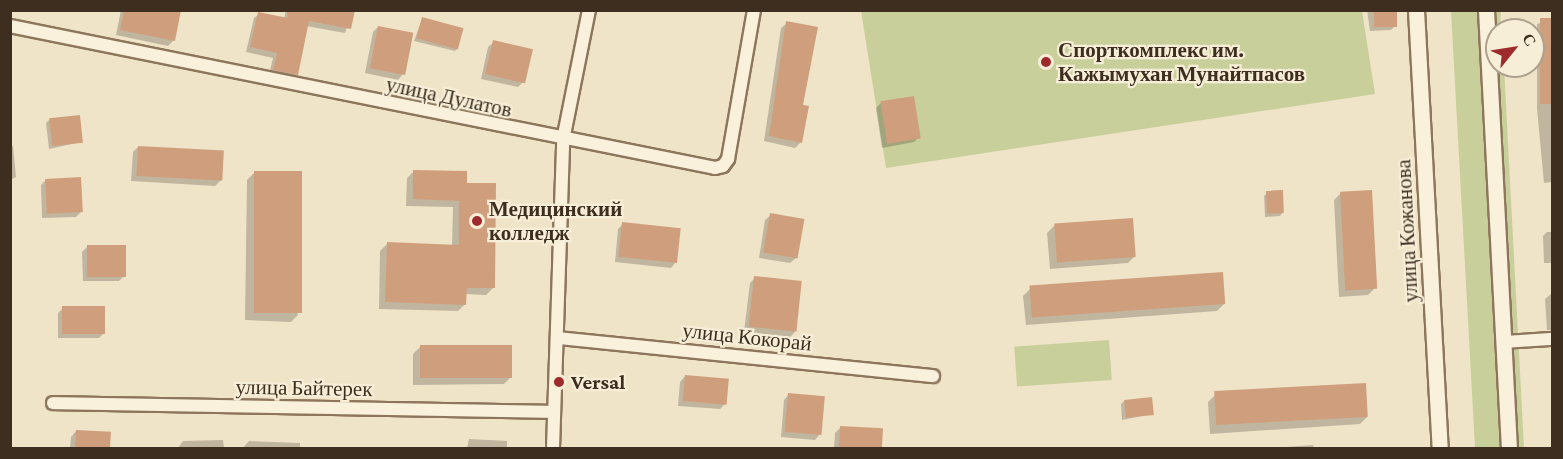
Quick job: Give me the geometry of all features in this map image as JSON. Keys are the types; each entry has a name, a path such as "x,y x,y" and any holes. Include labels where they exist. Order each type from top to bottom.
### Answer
{"street":[{"path":"553,448 563,140 589,10"},
{"name":"улица Дулатов","path":"10,26 563,140 715,168 723,166 728,159 754,10"},
{"name":"улица Кожанова","path":"1416,10 1440,448"},
{"path":"1486,10 1509,448"},
{"name":"улица Кокорай","path":"558,338 933,376"},
{"path":"1504,342 1552,339"},
{"name":"улица Байтерек","path":"53,403 553,412"}],"green space":[{"path":"861,11 1362,11 1375,94 886,168"},
{"path":"1451,11 1501,11 1500,18 1485,18 1485,78 1505,78 1524,448 1475,448"},
{"path":"1109,340 1112,380 1017,387 1014,347"}],"building":[{"path":"124,10 181,10 175,41 120,30"},
{"path":"287,10 355,10 351,29 309,21 298,75 273,70 277,53 250,47 258,12 288,18"},
{"path":"1374,10 1397,10 1397,27 1374,27"},
{"path":"422,17 464,28 458,49 416,38"},
{"path":"1545,18 1552,18 1552,104 1540,104 1540,78 1545,78"},
{"path":"786,21 818,27 803,105 809,106 802,143 769,136"},
{"path":"378,26 413,33 405,75 370,68"},
{"path":"493,40 533,49 525,83 485,74"},
{"path":"914,96 921,138 887,144 880,101"},
{"path":"80,115 83,143 52,146 49,118"},
{"path":"138,146 224,151 222,180 136,176"},
{"name":"Медицинский колледж","path":"413,170 467,171 467,183 496,183 495,288 467,288 466,305 385,302 387,242 459,245 459,201 413,199"},
{"path":"254,171 302,171 302,313 254,313"},
{"path":"81,177 83,212 47,214 45,179"},
{"path":"1283,190 1284,213 1267,214 1266,191"},
{"path":"1372,190 1377,289 1345,291 1340,192"},
{"path":"770,213 804,219 798,258 763,252"},
{"path":"1133,218 1136,257 1057,262 1054,224"},
{"path":"622,222 681,228 677,263 618,257"},
{"path":"87,245 126,245 126,277 87,277"},
{"path":"1223,272 1225,304 1032,317 1029,286"},
{"path":"754,276 802,281 796,332 749,327"},
{"path":"62,306 105,306 105,334 62,334"},
{"path":"420,345 512,345 512,378 420,378"},
{"path":"685,375 729,379 727,405 683,401"},
{"path":"1366,383 1368,417 1216,425 1214,391"},
{"path":"788,393 825,396 821,435 785,432"},
{"path":"1152,397 1154,415 1126,418 1124,400"},
{"path":"840,426 883,428 882,448 839,448"},
{"path":"76,430 111,432 110,448 75,448"}],"place":[{"name":"Спорткомплекс им. Кажымухан Мунайтпасов","path":"1046,62"},
{"name":"Медицинский колледж","path":"477,221"},
{"name":"Versal","path":"559,382"}]}
